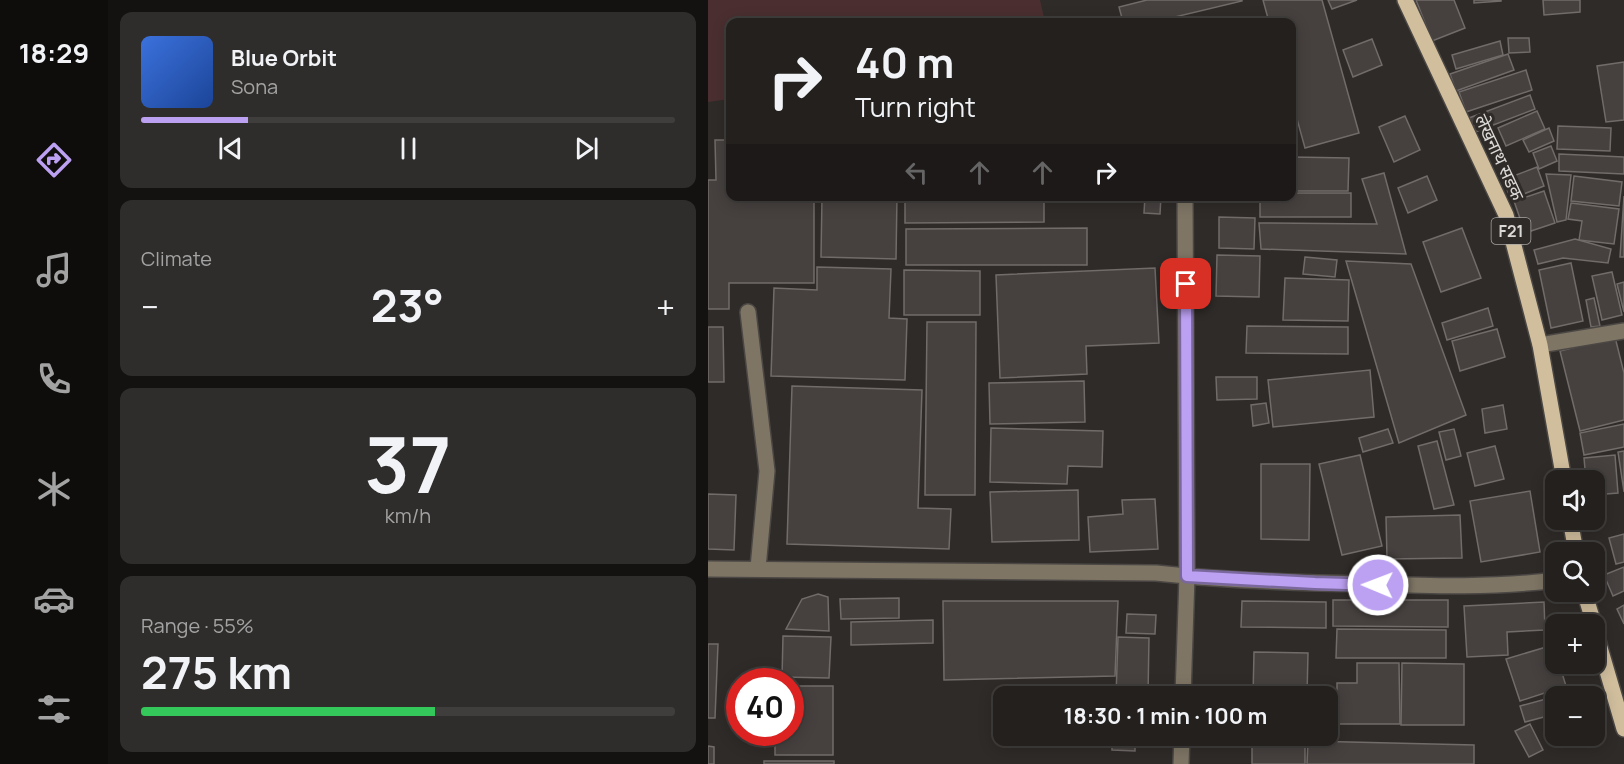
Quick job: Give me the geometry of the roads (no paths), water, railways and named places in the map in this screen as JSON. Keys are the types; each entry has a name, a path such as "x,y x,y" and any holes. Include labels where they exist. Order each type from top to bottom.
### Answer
{"main road":[{"name":"लेखनाथ सडक","path":"1405,0 1506,215 1540,345 1562,470"},
{"path":"1605,663 1624,729"}],"street":[{"path":"1183,686 1187,576 1185,201"},
{"path":"748,312 767,471 758,568"},
{"path":"1540,345 1624,330"},
{"path":"708,569 1156,573 1315,583 1463,586 1545,581"},
{"path":"1181,764 1182,746"}]}
